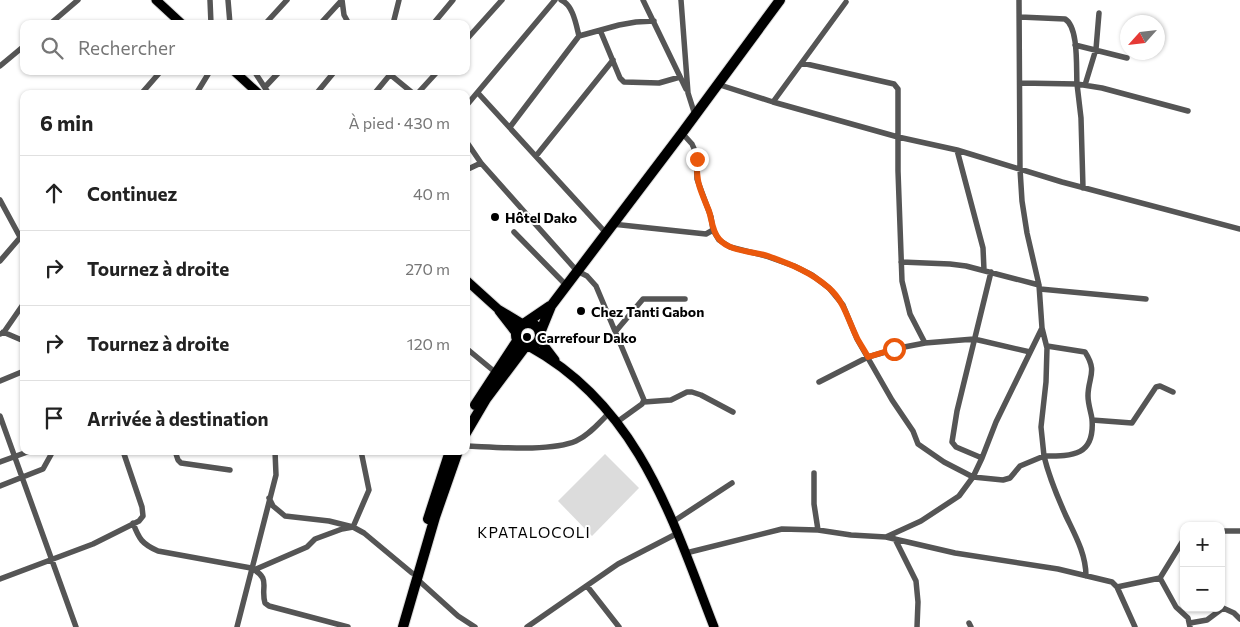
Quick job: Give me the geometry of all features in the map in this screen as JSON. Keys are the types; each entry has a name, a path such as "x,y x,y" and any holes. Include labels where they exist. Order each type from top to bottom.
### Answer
{"highway":[{"path":"522,342 536,344 550,306 682,133 780,0"},
{"path":"470,426 522,342 518,328 550,306"},
{"path":"524,324 535,325 539,336"},
{"path":"470,413 496,372 522,342"},
{"path":"403,627 414,576 449,455"},
{"path":"396,627 457,455"}],"main road":[{"path":"156,0 178,20"},
{"path":"240,75 262,90"},
{"path":"470,284 498,308 524,324"},
{"path":"498,308 522,342 556,362 582,383 609,413 647,466 674,521 714,627"},
{"path":"539,336 556,362"}],"street":[{"path":"55,20 78,0"},
{"path":"210,0 211,20"},
{"path":"228,0 230,20"},
{"path":"269,20 287,0"},
{"path":"324,20 342,0"},
{"path":"342,0 344,15 347,20"},
{"path":"395,20 399,0"},
{"path":"436,20 453,0"},
{"path":"470,36 502,0"},
{"path":"546,0 553,2 560,0 566,3 570,9 579,36"},
{"path":"644,0 688,93 694,115"},
{"path":"681,0 688,93"},
{"path":"1019,0 1020,169 1022,201 1039,287 1042,328 1047,346 1046,382 1041,427 1044,456 1054,488 1082,551 1086,566 1086,576"},
{"path":"470,102 553,2"},
{"path":"773,102 846,2"},
{"path":"1085,85 1096,49 1099,13"},
{"path":"1020,17 1065,19 1071,24 1075,45 1081,118 1083,188"},
{"path":"510,127 579,36 636,22 654,21"},
{"path":"600,30 620,78 624,82 659,83 680,76"},
{"path":"1075,45 1120,56"},
{"path":"0,66 20,49"},
{"path":"536,156 613,60"},
{"path":"802,63 894,84 899,91 898,137 902,281 910,314 925,343"},
{"path":"144,90 158,75"},
{"path":"198,90 208,75"},
{"path":"256,75 262,90 276,75"},
{"path":"319,90 332,75"},
{"path":"377,90 388,75"},
{"path":"392,75 411,90"},
{"path":"420,90 434,75"},
{"path":"1020,82 1085,85 1188,111"},
{"path":"717,84 773,102 898,137 957,150 1083,188 1240,229"},
{"path":"478,93 536,156 609,229 706,234 713,230"},
{"path":"682,133 692,144 696,153 697,179 711,217 713,230 719,240 730,247 766,256 794,266 812,275 829,288 843,305 857,339 892,400 913,431 918,444 944,462 973,477 1007,479 1020,466 1044,456 1071,455 1086,447 1091,439 1092,420 1088,394 1093,369 1086,353 1047,346"},
{"path":"470,147 481,163 577,271 587,276 596,286 644,402"},
{"path":"957,150 988,271 952,442 956,447 982,458"},
{"path":"470,168 481,163"},
{"path":"0,200 20,232"},
{"path":"514,232 566,285"},
{"path":"0,261 20,237"},
{"path":"901,262 950,264 988,271 1039,287 1146,299"},
{"path":"616,331 643,299 685,299"},
{"path":"20,308 1,332 20,339"},
{"path":"886,537 921,521 959,496 973,477 996,422 1042,328"},
{"path":"819,382 868,357 925,343 974,339 1030,352"},
{"path":"470,351 496,372"},
{"path":"0,381 20,373"},
{"path":"1092,420 1132,423 1156,387 1160,386 1173,392"},
{"path":"616,422 644,402 671,400 687,392 701,395 732,412"},
{"path":"470,446 524,448 569,443 583,437 609,413"},
{"path":"0,416 76,627"},
{"path":"0,462 20,455"},
{"path":"0,486 43,469 51,455"},
{"path":"0,579 51,558 93,544 139,521 143,516 142,506 124,455"},
{"path":"176,455 181,462 230,470"},
{"path":"237,627 276,475 275,455"},
{"path":"353,527 369,490 361,455"},
{"path":"814,473 814,504 818,530"},
{"path":"674,521 732,483"},
{"path":"269,498 273,506 285,516 322,520 353,527 374,540 458,616 475,627"},
{"path":"133,524 139,538 148,546 158,551 253,569 262,576 265,584 265,603 348,627"},
{"path":"253,569 308,547 315,539 353,527"},
{"path":"686,553 782,529 818,530 886,537 983,559 1058,569 1112,582 1117,587 1136,627"},
{"path":"1225,530 1240,531"},
{"path":"527,627 618,564 678,533"},
{"path":"895,539 916,582 918,602 916,627"},
{"path":"1117,587 1160,578 1180,546"},
{"path":"1160,578 1176,607 1188,618 1190,625 1207,620 1223,608 1234,613 1240,619"},
{"path":"587,586 619,627"}],"shaded area":[{"path":"605,454 639,488 592,536 558,501"}],"place":[{"name":"Hôtel Dako","path":"495,217"},
{"name":"Chez Tanti Gabon","path":"581,311"},
{"name":"Carrefour Dako","path":"527,337"}],"district":[{"name":"KPATALOCOLI","path":"534,532"}],"route":[{"path":"697,159 698,185 711,217 713,230 719,240 730,247 766,256 794,266 812,275 829,288 843,305 857,339 868,357 894,349"}]}
